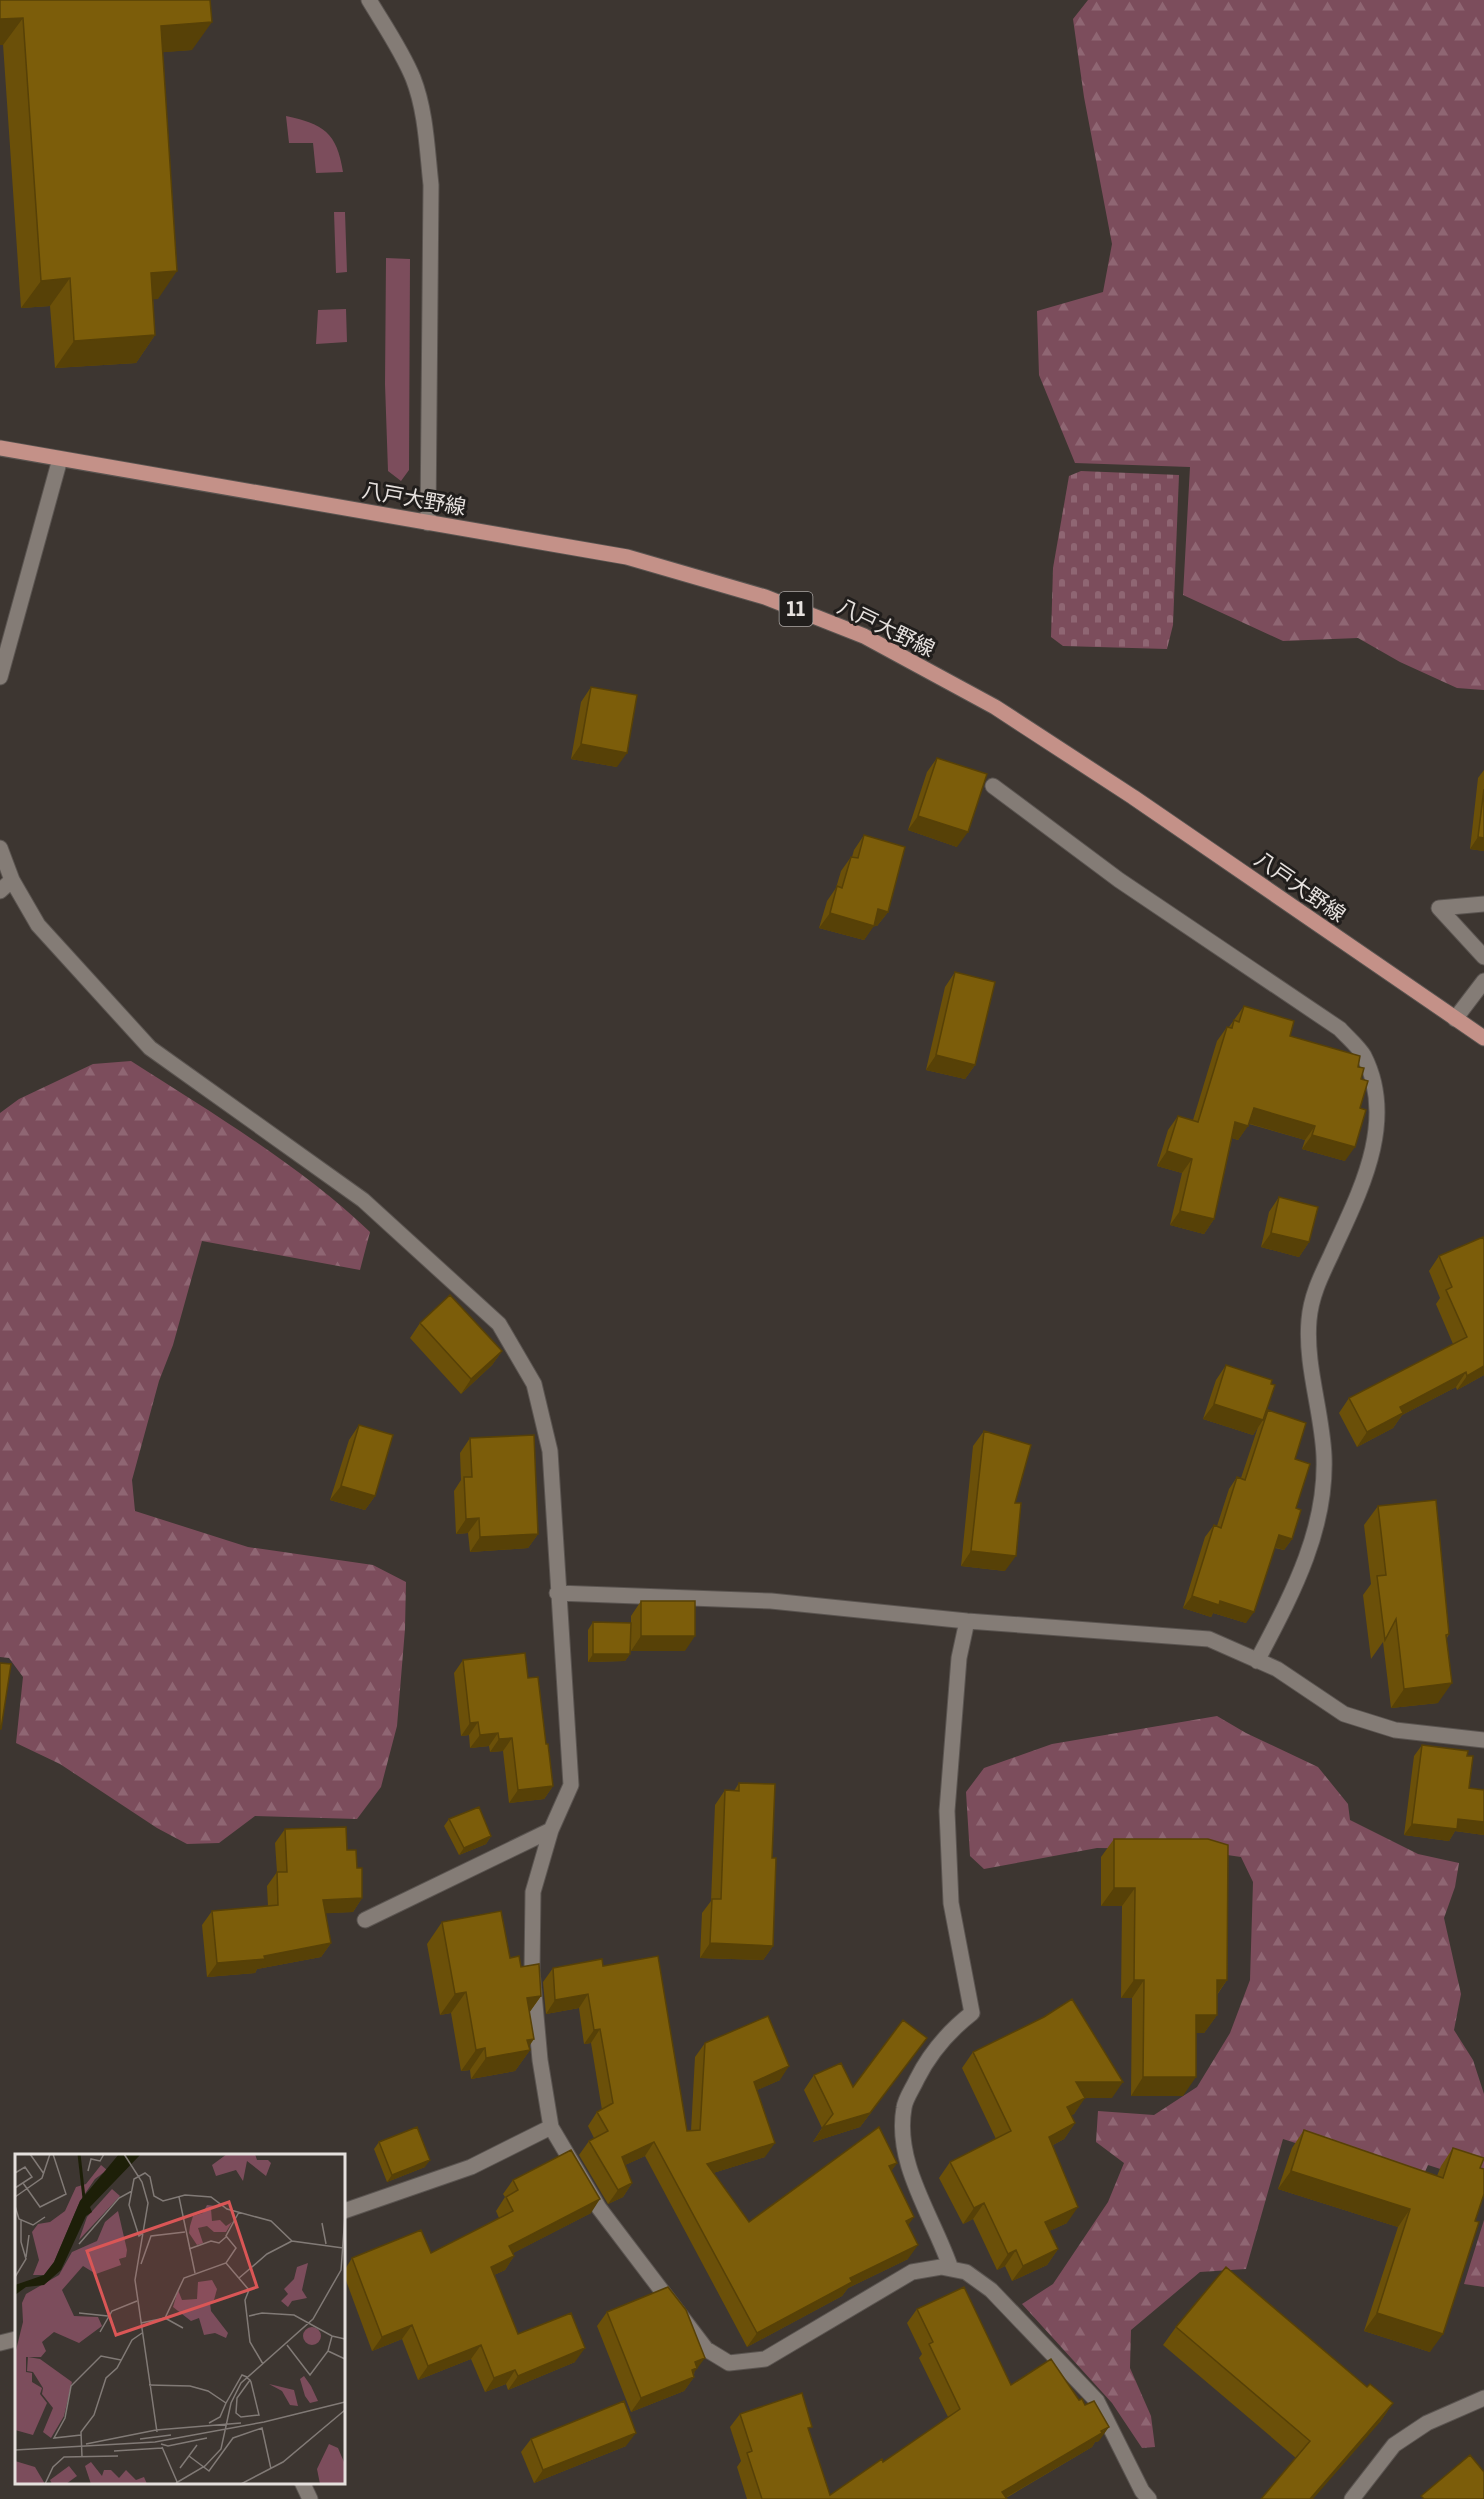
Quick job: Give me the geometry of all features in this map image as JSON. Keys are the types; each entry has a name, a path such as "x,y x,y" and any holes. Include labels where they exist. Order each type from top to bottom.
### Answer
{"main road":[{"name":"八戸大野線","path":"0,448 627,557 765,597 864,636 995,707 1025,726 1133,797 1484,1038"}],"street":[{"path":"369,0 412,76 425,129 431,184 428,523"},
{"path":"0,678 60,459"},
{"path":"993,786 1119,880 1340,1029 1364,1055 1374,1088 1378,1121 1371,1158 1359,1196 1314,1293 1309,1321 1311,1365 1324,1456 1322,1501 1298,1582 1257,1660"},
{"path":"0,848 12,880 38,925 150,1048 363,1200 499,1324 534,1384 550,1450 557,1593 571,1785 551,1830 533,1892 532,1971 540,2060 550,2127 599,2208 706,2349 729,2363 765,2359 912,2272 942,2267 966,2272 991,2290 1097,2401 1142,2491 1149,2499"},
{"path":"0,891 12,880"},
{"path":"1484,904 1438,908 1484,957"},
{"path":"1455,1019 1484,981"},
{"path":"557,1593 771,1601 967,1621 1209,1640 1277,1669 1344,1714 1395,1730 1484,1740"},
{"path":"951,2269 909,2167 902,2136 904,2106 922,2070 950,2031 972,2013 951,1903 947,1811 959,1658 967,1621"},
{"path":"364,1920 551,1830"},
{"path":"345,2211 471,2167 550,2127"},
{"path":"0,2343 15,2339"},
{"path":"1352,2499 1394,2445 1427,2423 1484,2398"},
{"path":"303,2484 310,2499"}],"green space":[{"path":"1088,0 1484,0 1484,690 1457,688 1400,662 1358,638 1283,641 1183,595 1190,467 1075,463 1039,375 1037,311 1103,292 1112,244 1084,97 1073,19"},
{"path":"286,116 310,122 326,132 337,148 343,172 316,173 313,143 289,143"},
{"path":"334,212 345,212 347,272 336,273"},
{"path":"386,258 410,259 409,470 401,481 388,471 385,384"},
{"path":"346,309 347,342 316,344 318,310"},
{"path":"1081,471 1179,475 1173,625 1167,649 1063,646 1051,637 1053,568 1069,476"},
{"path":"131,1061 224,1120 286,1163 370,1232 360,1270 202,1241 173,1345 159,1381 132,1480 135,1511 248,1547 373,1565 406,1582 405,1629 397,1726 381,1787 357,1819 255,1816 219,1843 187,1844 157,1828 60,1764 16,1743 23,1677 9,1658 0,1657 0,1113 19,1099 93,1064"},
{"path":"1217,1716 1246,1733 1318,1767 1348,1804 1350,1820 1418,1854 1459,1863 1455,1887 1444,1918 1461,1994 1454,2030 1473,2060 1484,2094 1484,2183 1428,2165 1420,2183 1283,2139 1246,2269 1200,2272 1131,2330 1130,2368 1151,2416 1155,2447 1142,2448 1112,2403 1022,2304 1053,2284 1108,2202 1124,2163 1096,2142 1098,2111 1154,2115 1197,2087 1230,2033 1250,1980 1253,1882 1241,1857 1186,1849 1097,1848 984,1869 970,1856 966,1792 984,1768 1052,1744"},
{"path":"1484,2220 1484,2287 1464,2284"}],"building":[{"path":"0,0 210,0 212,22 161,26 177,271 151,273 155,335 74,341 70,278 41,281 23,18 0,19"},
{"path":"591,687 637,695 627,753 581,744"},
{"path":"937,758 987,774 968,832 918,816"},
{"path":"1484,789 1484,838 1478,837"},
{"path":"864,835 905,847 888,912 878,909 874,926 830,913 837,886 842,888 851,857 858,858"},
{"path":"955,972 995,982 975,1065 936,1055"},
{"path":"1244,1006 1294,1021 1290,1036 1360,1056 1358,1067 1364,1068 1361,1079 1368,1081 1360,1108 1366,1110 1355,1147 1312,1135 1315,1126 1254,1108 1248,1126 1235,1122 1214,1219 1180,1211 1192,1159 1167,1151 1178,1116 1198,1122 1227,1027 1232,1028 1234,1020 1239,1022"},
{"path":"1279,1197 1318,1207 1309,1242 1271,1233"},
{"path":"1483,1237 1484,1366 1467,1376 1466,1372 1400,1407 1403,1413 1367,1432 1349,1398 1467,1337 1446,1290 1452,1287 1439,1256"},
{"path":"450,1295 502,1351 471,1379 420,1323"},
{"path":"1226,1365 1272,1380 1271,1384 1275,1385 1263,1420 1214,1404"},
{"path":"1268,1410 1306,1423 1295,1459 1310,1464 1296,1508 1301,1510 1292,1539 1279,1535 1254,1612 1220,1601 1219,1605 1192,1596 1214,1525 1221,1528 1237,1477 1245,1480"},
{"path":"359,1425 393,1435 375,1496 341,1486"},
{"path":"984,1431 1031,1445 1015,1503 1021,1503 1016,1556 971,1551"},
{"path":"534,1435 538,1534 480,1537 479,1518 466,1519 464,1477 472,1477 470,1438"},
{"path":"1436,1500 1452,1683 1404,1689 1396,1619 1385,1640 1377,1576 1386,1575 1378,1506"},
{"path":"641,1601 695,1601 695,1636 641,1636"},
{"path":"593,1622 631,1623 630,1654 593,1654"},
{"path":"525,1653 528,1678 538,1677 553,1786 518,1790 512,1738 499,1739 498,1733 480,1735 478,1722 470,1723 463,1660"},
{"path":"0,1663 11,1664 1,1729 0,1729"},
{"path":"1422,1745 1468,1751 1467,1756 1473,1756 1469,1788 1484,1790 1484,1822 1458,1819 1457,1829 1412,1824"},
{"path":"739,1783 775,1784 772,1858 776,1858 773,1946 710,1943 712,1899 721,1899 725,1790 739,1791"},
{"path":"479,1807 491,1836 464,1848 449,1819"},
{"path":"346,1827 347,1850 356,1850 357,1868 362,1868 362,1898 323,1900 331,1943 264,1956 265,1959 217,1963 212,1911 278,1905 277,1872 287,1872 285,1829"},
{"path":"1114,1839 1208,1839 1228,1845 1227,1980 1217,1980 1217,2015 1196,2015 1196,2077 1143,2077 1144,1980 1134,1980 1135,1888 1114,1888"},
{"path":"501,1911 510,1958 519,1956 521,1967 539,1964 541,1996 527,1998 534,2039 527,2040 530,2050 486,2058 485,2048 476,2050 466,1992 455,1994 442,1922"},
{"path":"658,1956 687,2131 700,2130 705,2043 768,2016 789,2066 754,2082 775,2143 707,2164 749,2222 879,2127 897,2163 889,2166 914,2217 906,2221 918,2245 850,2278 852,2282 757,2333 654,2142 622,2157 632,2183 618,2190 589,2141 608,2131 597,2112 613,2103 600,2029 594,2030 588,1994 555,2000 553,1968 602,1959 603,1966"},
{"path":"1072,1999 1123,2082 1076,2082 1085,2098 1067,2107 1075,2123 1049,2137 1078,2207 1045,2222 1058,2249 1023,2266 1016,2250 1008,2254 984,2203 974,2208 950,2162 1011,2131 973,2052 1044,2017"},
{"path":"903,2020 927,2038 870,2113 823,2127 833,2114 814,2075 841,2063 853,2087"},
{"path":"417,2127 430,2160 392,2175 379,2142"},
{"path":"1304,2130 1443,2178 1453,2148 1484,2158 1480,2168 1484,2169 1484,2194 1475,2221 1479,2222 1443,2334 1377,2313 1410,2209 1291,2171"},
{"path":"571,2150 600,2199 509,2246 514,2256 491,2267 518,2334 571,2313 585,2348 518,2376 515,2370 494,2378 481,2345 428,2366 412,2325 382,2337 352,2258 421,2230 431,2253 513,2211 506,2197 518,2190 513,2180"},
{"path":"1226,2267 1367,2387 1370,2384 1393,2403 1310,2499 1261,2499 1310,2441 1176,2327"},
{"path":"668,2287 686,2310 705,2358 695,2362 697,2368 692,2370 694,2377 641,2398 607,2312"},
{"path":"964,2287 1011,2385 1051,2359 1079,2400 1082,2399 1085,2405 1094,2401 1109,2427 1002,2492 1007,2499 762,2499 747,2453 752,2451 740,2414 802,2393 812,2427 808,2428 830,2495 960,2409 929,2344 933,2342 917,2309"},
{"path":"624,2401 636,2433 543,2470 531,2439"},
{"path":"1470,2455 1484,2472 1484,2499 1424,2499 1421,2496"}]}
